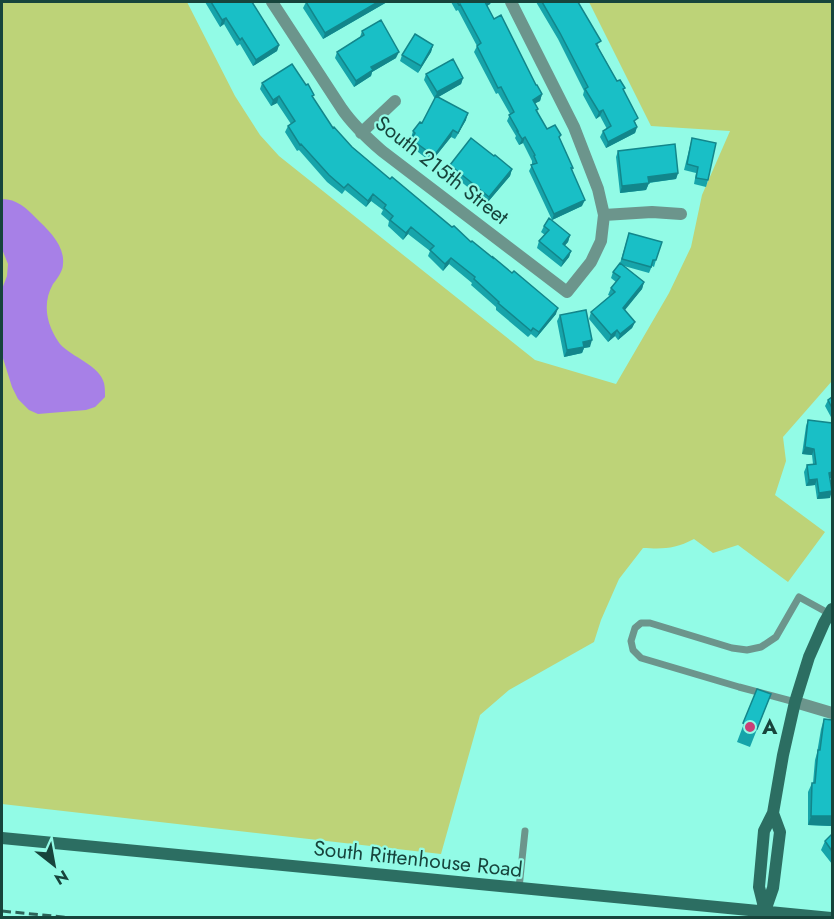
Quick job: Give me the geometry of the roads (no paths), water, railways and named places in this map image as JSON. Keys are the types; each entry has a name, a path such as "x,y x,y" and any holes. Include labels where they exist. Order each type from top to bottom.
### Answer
{"main road":[{"path":"765,911 759,887 764,831 773,813 777,782 795,702 809,657 831,611"},
{"name":"South Rittenhouse Road","path":"2,838 831,918"}],"street":[{"name":"South 215th Street","path":"272,2 342,109 362,133 382,151 567,292 591,262 601,241 604,215"},
{"path":"511,2 574,127 598,189 604,215 652,212 681,214"},
{"path":"362,133 395,101"},
{"path":"795,702 832,712"}],"lane":[{"path":"795,702 642,658 633,650 631,641 635,628 641,623 650,623 732,648 747,650 761,647 776,637 799,597 831,611"},
{"path":"519,888 525,831"}],"railway":[{"path":"2,911 73,918"}],"place":[{"name":"A","path":"750,727"}]}
